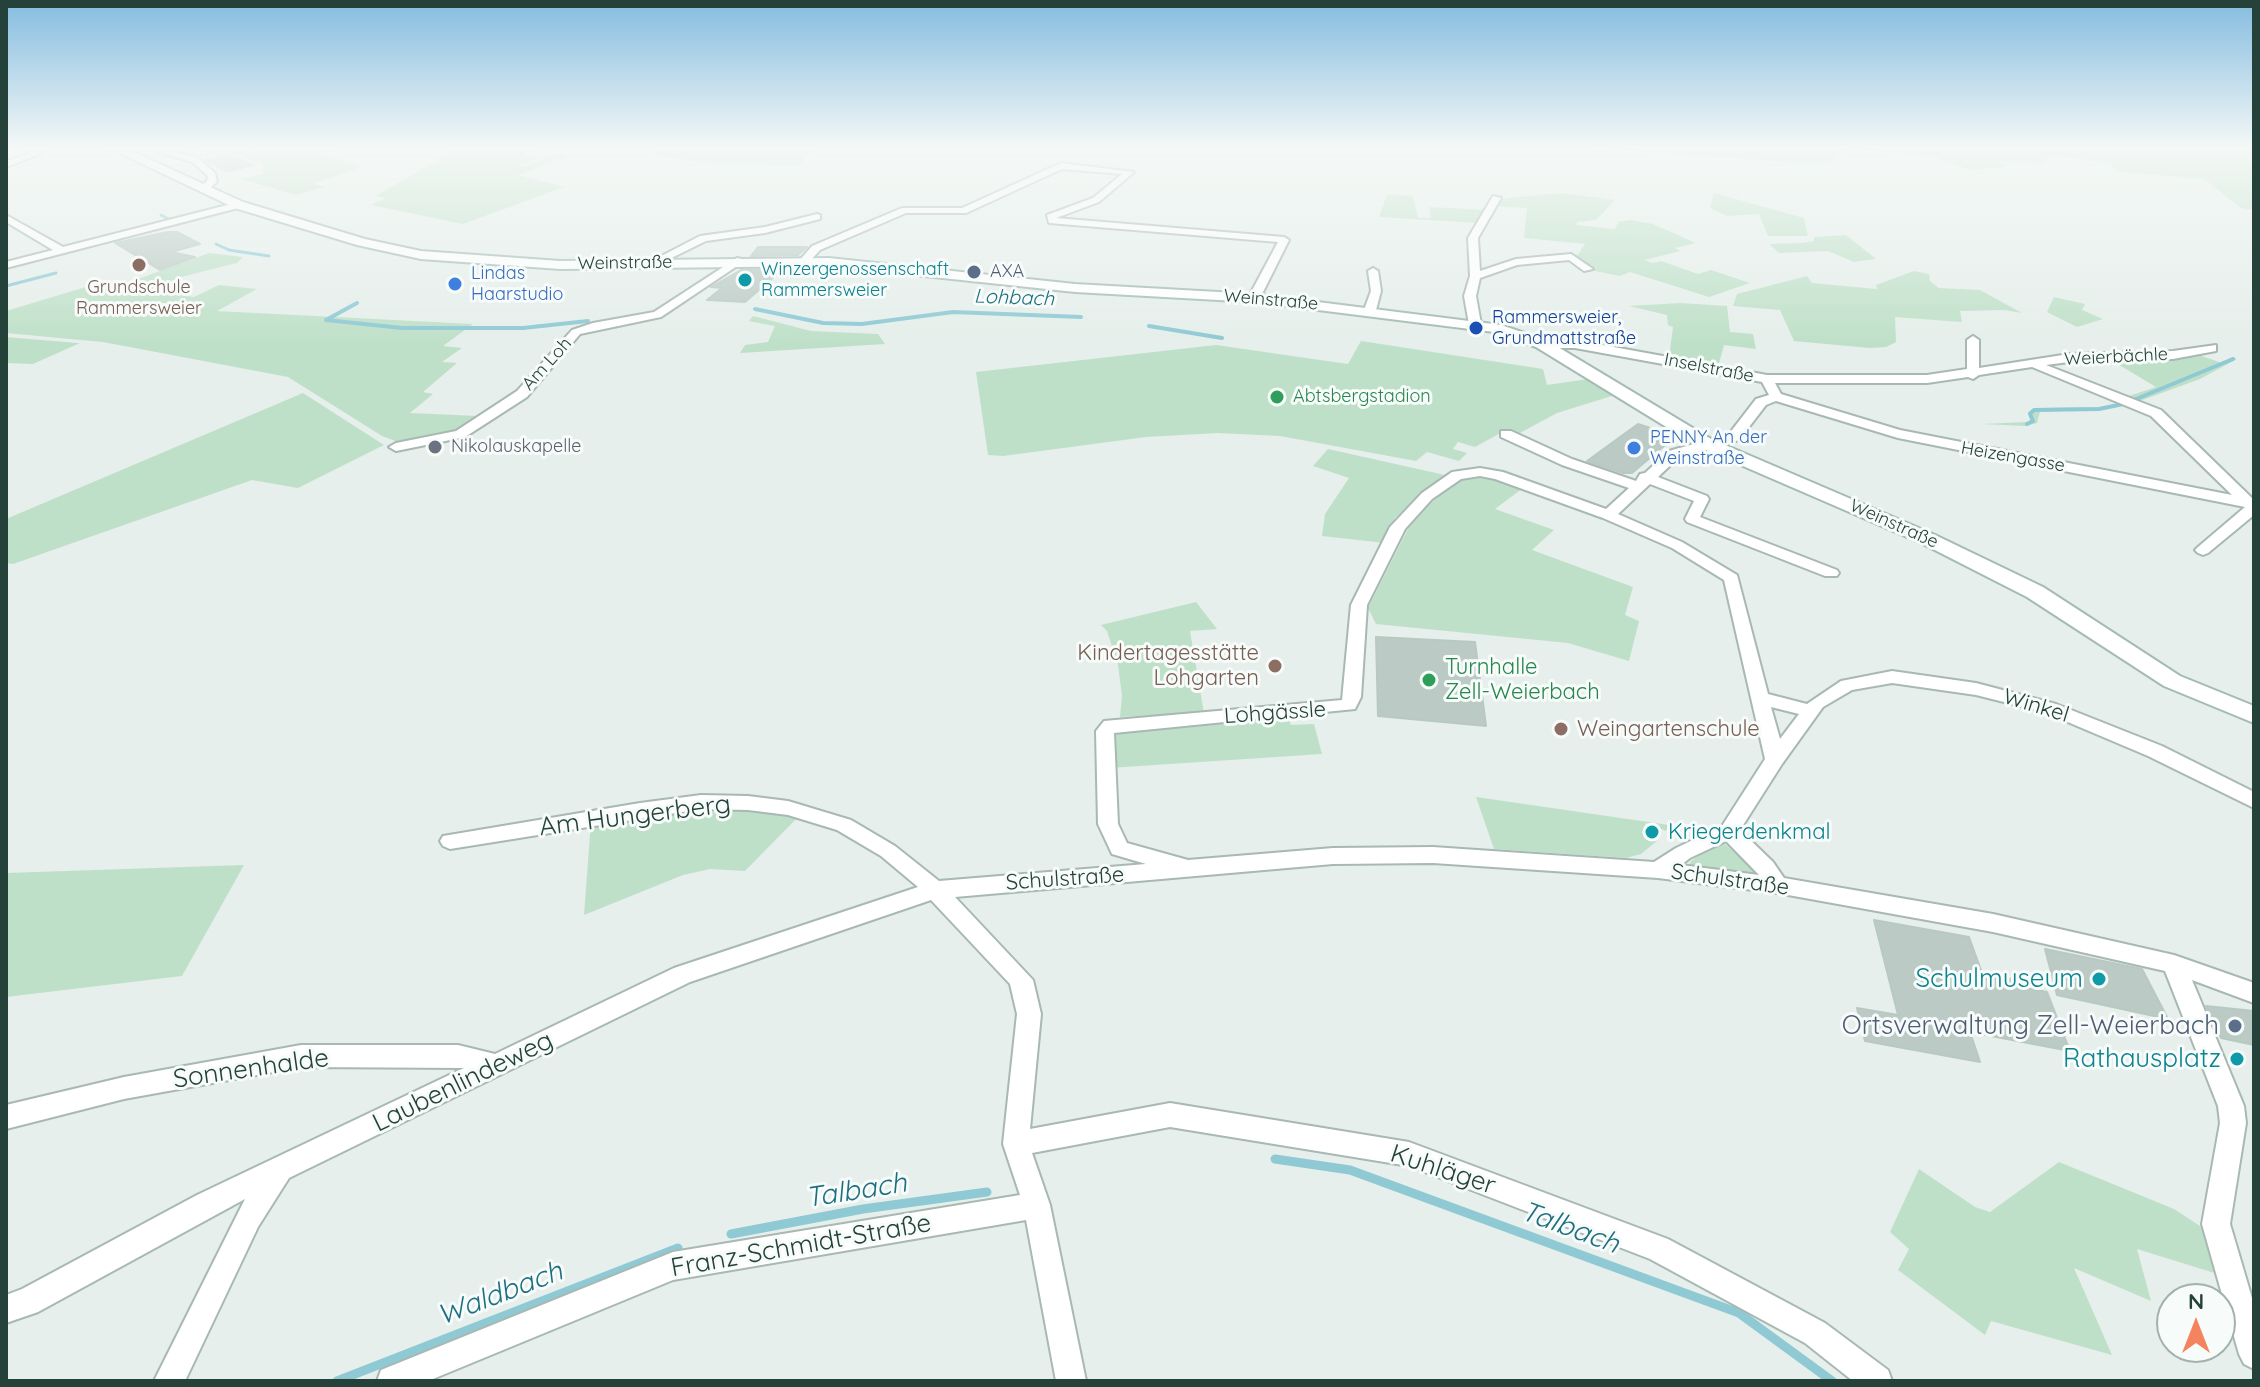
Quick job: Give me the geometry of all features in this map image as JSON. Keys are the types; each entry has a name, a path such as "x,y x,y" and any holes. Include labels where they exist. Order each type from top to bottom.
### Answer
{"street":[{"path":"6,265 209,213"},
{"name":"Weinstraße","path":"265,213 421,255 520,264 804,261 1075,288 1254,298 1475,324 1542,344 1606,386 1705,443 1941,545 2035,592 2172,681 2254,715"},
{"path":"804,261 816,248 899,213"},
{"path":"1059,213 1050,217 1052,221 1284,240 1254,298"},
{"path":"1475,324 1470,296 1475,276 1473,238 1488,213"},
{"path":"653,263 704,238 765,230 817,217"},
{"path":"6,218 62,251"},
{"path":"1475,276 1516,262 1571,257 1588,269"},
{"name":"Am Loh","path":"396,447 460,434 522,394 576,332 657,315 741,260"},
{"path":"1370,310 1376,291 1373,271"},
{"path":"1973,340 1973,375"},
{"name":"Inselstraße","path":"1542,344 1575,344 1767,379 1776,397 1761,402 1734,437 1705,443"},
{"name":"Weierbächle","path":"1767,379 1927,379 1973,375 2069,358 2173,355 2212,348"},
{"path":"2035,365 2156,413 2252,504 2203,550"},
{"name":"Heizengasse","path":"1776,397 1923,440 2252,504"},
{"path":"1506,434 1567,462 1702,499 1692,519 1831,573"},
{"path":"1705,443 1674,454 1608,515 1677,545 1731,578 1775,759"},
{"name":"Lohgässle","path":"1111,725 1349,705 1359,605 1398,527 1427,496 1457,475 1480,472 1498,475 1608,515"},
{"name":"Winkel","path":"1729,831 1810,711 1847,685 1871,678 1892,677 1976,689 2050,708 2101,728 2254,801"},
{"path":"1760,698 1810,711"},
{"name":"Schulstraße","path":"1111,725 1105,731 1105,780 1108,824 1119,849 1195,869"},
{"name":"Am Hungerberg","path":"450,841 701,802 748,803 788,808 844,825 888,851 935,890 1021,980 1029,1014 1016,1144 1037,1205 1071,1381"},
{"path":"1658,870 1683,853 1729,831 1766,868 1777,885"},
{"name":"Schulstraße","path":"935,890 1333,856 1433,855 1658,870 1777,885 1993,923 2174,964 2254,993"},
{"name":"Laubenlindeweg","path":"6,1309 28,1302 207,1204 682,975 935,890"},
{"path":"2174,964 2231,1106 2233,1123 2216,1224 2254,1354"},
{"name":"Sonnenhalde","path":"6,1117 124,1088 301,1056 458,1056 498,1065"},
{"name":"Kuhläger","path":"1016,1144 1170,1115 1409,1154 1658,1249 1815,1333 1877,1381"},
{"path":"169,1381 248,1218 279,1170"},
{"name":"Franz-Schmidt-Straße","path":"392,1381 673,1266 1037,1205"}],"green space":[{"path":"408,213 494,213 463,224"},
{"path":"1381,213 1417,213 1418,218 1431,218 1430,213 1485,213 1479,223 1379,217"},
{"path":"1527,213 1603,213 1596,220 1577,222 1576,225 1615,229 1618,222 1630,220 1653,224 1696,243 1675,248 1681,251 1644,260 1653,263 1661,261 1698,274 1711,270 1750,283 1709,297 1630,272 1620,276 1595,271 1577,256 1585,244 1524,238"},
{"path":"1720,213 1785,213 1804,218 1808,236 1768,236 1759,214 1727,216"},
{"path":"1846,235 1876,259 1854,262 1828,251 1779,253 1769,244 1802,243 1814,241 1814,237"},
{"path":"209,253 243,257 237,263 177,278 154,292 194,297 219,285 257,289 217,311 473,324 443,346 462,348 442,362 457,363 423,392 433,394 410,413 478,416 459,431 406,445 382,436 288,377 103,342 6,333 6,311 99,283 128,281 119,286"},
{"path":"1914,271 1929,274 1930,281 1939,288 1980,290 2022,313 2004,310 1960,311 1962,322 1895,317 1896,342 1886,347 1870,348 1794,341 1780,310 1733,306 1737,294 1807,276 1812,283 1877,289 1876,285"},
{"path":"2054,297 2085,304 2082,310 2103,319 2077,327 2047,312"},
{"path":"1680,303 1727,306 1730,332 1753,334 1756,349 1724,345 1718,367 1669,358 1673,327 1668,325 1667,315 1629,306"},
{"path":"753,316 811,331 878,334 885,344 740,353 745,345 768,342 775,326 749,321"},
{"path":"6,337 80,343 33,364 6,363"},
{"name":"Abtsbergstadion","path":"1361,341 1543,369 1547,385 1588,379 1615,395 1557,413 1516,435 1506,430 1475,447 1458,442 1453,449 1467,453 1459,461 1427,452 1416,461 1280,436 1218,433 1146,437 1003,456 988,455 976,372 1216,345 1348,364"},
{"path":"2196,354 2222,363 2232,357 2237,359 2200,379 2137,402 2126,397 2156,387 2111,360"},
{"path":"303,393 384,445 298,488 252,480 13,564 6,563 6,519"},
{"path":"2123,400 2133,404 2105,409 2040,412 2037,423 2025,426 1982,424 2028,422 2031,419 2028,412 2037,408 2109,407"},
{"path":"1328,449 1445,475 1395,518 1385,543 1322,536 1325,514 1349,478 1313,466"},
{"path":"1477,474 1523,488 1495,509 1554,530 1532,550 1633,587 1625,615 1639,621 1629,661 1568,643 1376,624 1368,608 1414,517 1464,475"},
{"path":"1196,602 1217,629 1190,631 1204,713 1120,717 1122,696 1118,665 1107,631 1101,625"},
{"path":"1287,716 1291,725 1314,724 1322,754 1109,768 1110,739 1116,732"},
{"path":"1476,797 1669,825 1666,831 1646,823 1642,833 1657,841 1641,854 1626,858 1494,849"},
{"path":"713,806 800,815 745,871 710,869 683,875 584,915 591,821"},
{"path":"1721,841 1763,878 1689,866 1691,861"},
{"path":"244,865 182,976 6,997 6,873"},
{"path":"2059,1162 2174,1209 2203,1228 2221,1275 2137,1249 2151,1301 2074,1268 2112,1355 1991,1321 1985,1335 1898,1270 1909,1249 1890,1232 1919,1169 1975,1207 1990,1212"}],"building":[{"path":"177,232 200,244 171,252 195,257 160,270 115,243"},
{"path":"758,247 807,247 798,255 751,256"},
{"name":"Winzergenossenschaft Rammersweier","path":"741,270 782,270 745,302 707,300 722,288 711,287"},
{"name":"PENNY An der Weinstraße","path":"1638,424 1671,435 1666,438 1671,440 1632,473 1587,461"},
{"name":"Turnhalle Zell-Weierbach","path":"1376,637 1475,642 1486,726 1378,716"},
{"path":"1874,920 1969,937 1982,973 2011,979 2014,986 2047,992 2070,1051 1970,1032 1980,1062 1865,1041 1857,1008 1898,1015"},
{"name":"Schulmuseum","path":"2045,949 2142,969 2168,1019 2057,995"},
{"name":"Ortsverwaltung Zell-Weierbach","path":"2206,1006 2254,1011 2254,1045 2221,1038"}],"waterway":[{"name":"Lohbach","path":"161,215 172,221"},
{"name":"Lohbach","path":"216,244 229,250 269,256"},
{"path":"6,286 56,273"},
{"name":"Lohbach","path":"357,303 326,320 402,328 523,328 588,321"},
{"name":"Lohbach","path":"755,309 823,323 862,324 953,312 1081,317"},
{"name":"Lohbach","path":"1149,326 1222,338"},
{"path":"2134,400 2233,359"},
{"path":"2027,424 2033,421 2030,414 2034,410 2099,409 2128,403"},
{"name":"Talbach","path":"1275,1159 1350,1170 1739,1313 1832,1381"},
{"name":"Talbach","path":"731,1234 863,1209 987,1192"},
{"name":"Waldbach","path":"337,1381 678,1248"}],"place":[{"name":"Grundschule Rammersweier","path":"139,265"},
{"name":"AXA","path":"974,272"},
{"name":"Winzergenossenschaft Rammersweier","path":"745,280"},
{"name":"Lindas Haarstudio","path":"455,284"},
{"name":"Rammersweier, Grundmattstraße","path":"1476,328"},
{"name":"Abtsbergstadion","path":"1277,397"},
{"name":"Nikolauskapelle","path":"435,447"},
{"name":"PENNY An der Weinstraße","path":"1634,448"},
{"name":"Kindertagesstätte Lohgarten","path":"1275,666"},
{"name":"Turnhalle Zell-Weierbach","path":"1429,680"},
{"name":"Weingartenschule","path":"1561,729"},
{"name":"Kriegerdenkmal","path":"1652,832"},
{"name":"Schulmuseum","path":"2099,979"},
{"name":"Ortsverwaltung Zell-Weierbach","path":"2235,1026"},
{"name":"Rathausplatz","path":"2237,1059"}]}
